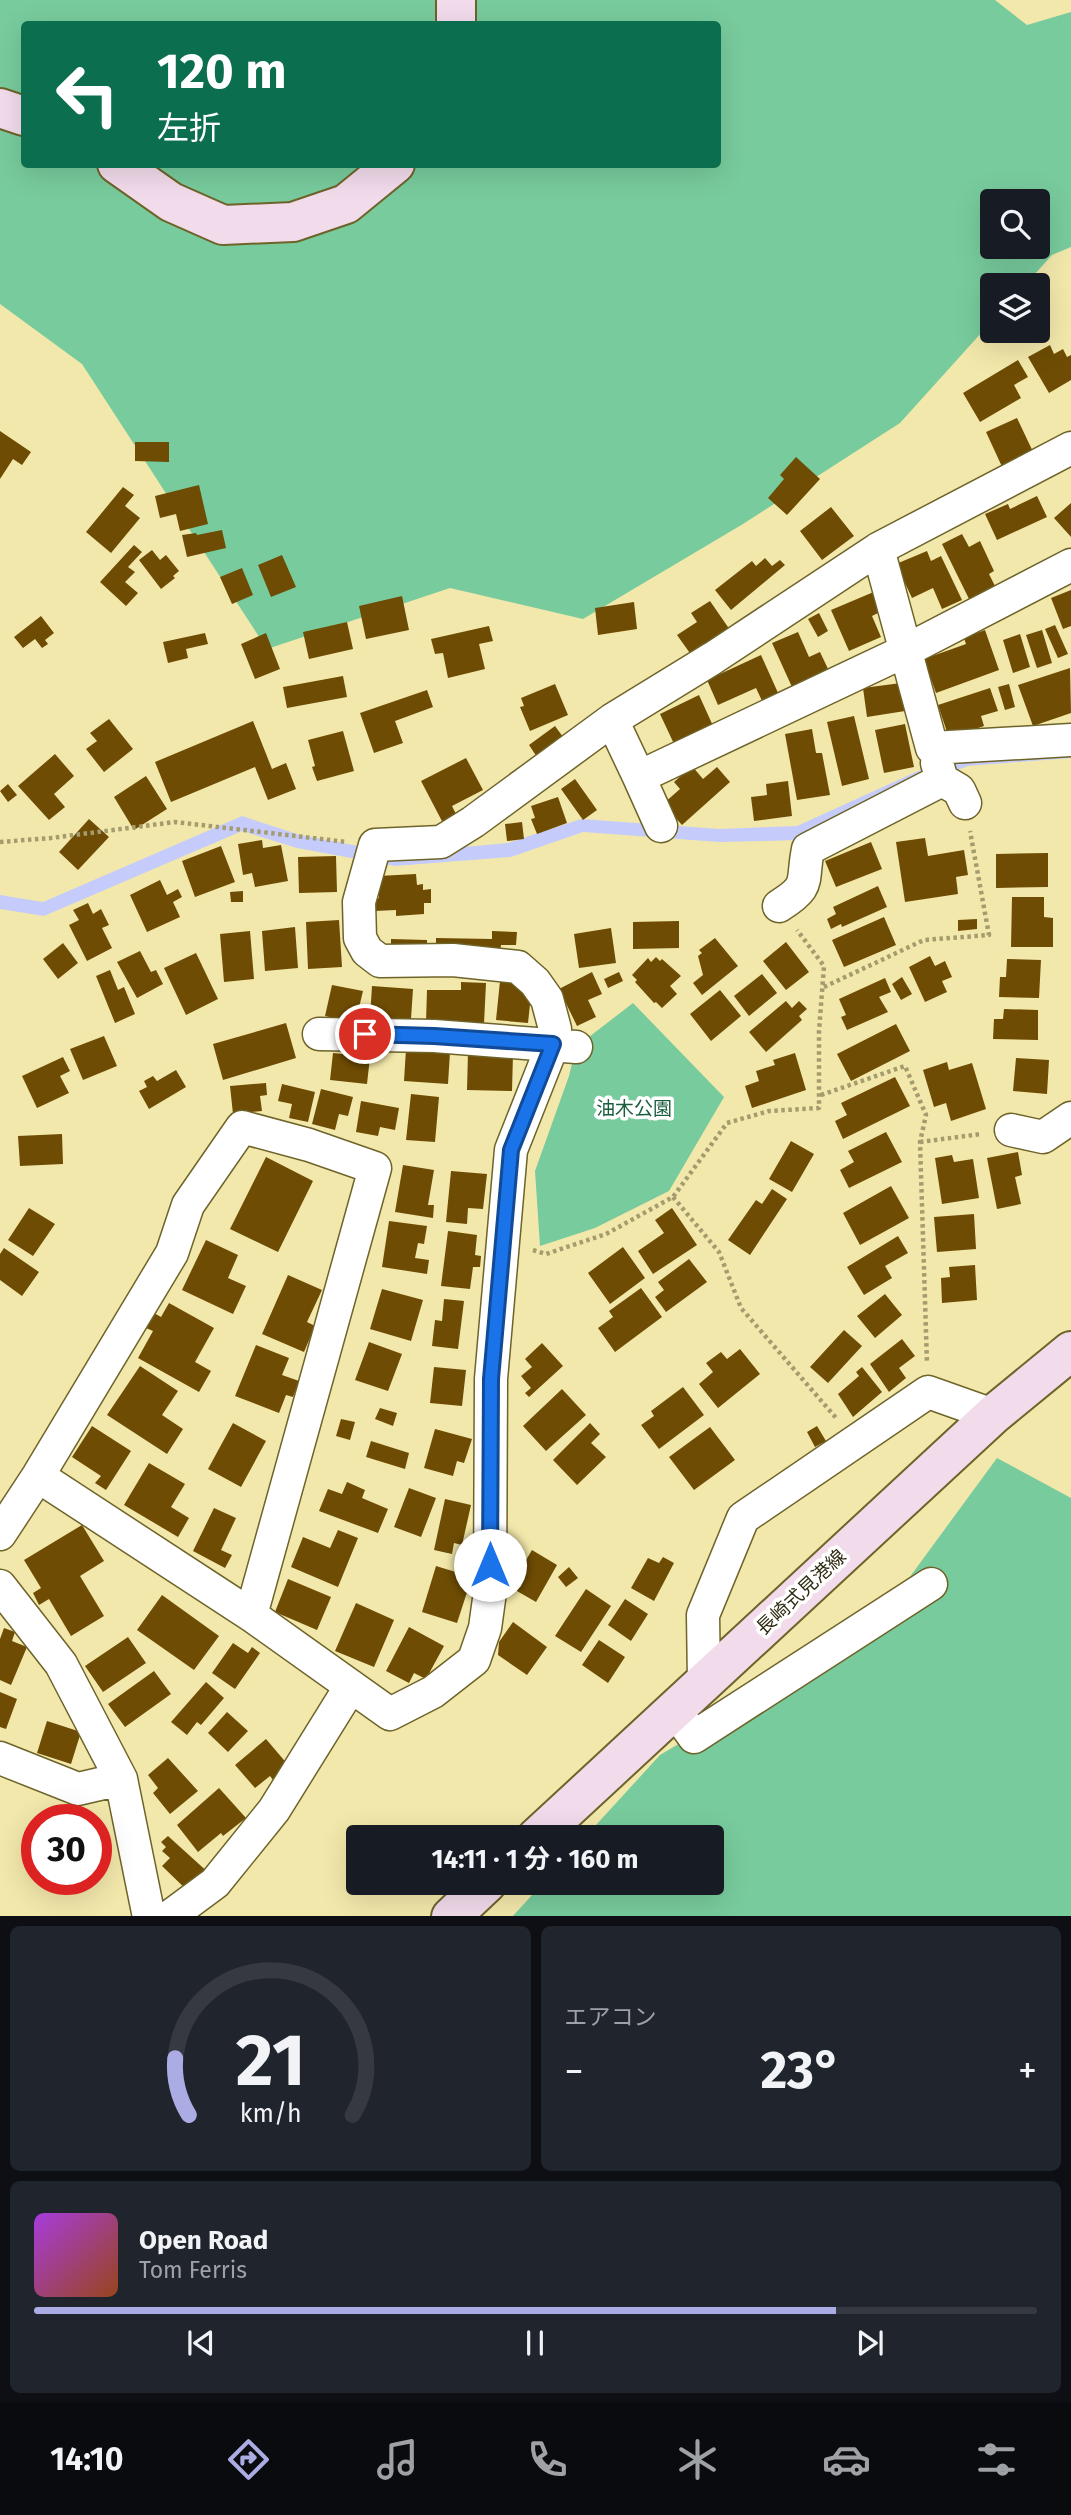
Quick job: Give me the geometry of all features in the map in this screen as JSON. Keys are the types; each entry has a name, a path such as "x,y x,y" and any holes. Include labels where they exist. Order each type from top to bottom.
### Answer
{"main road":[{"path":"456,0 456,21"},
{"path":"0,108 21,115"},
{"path":"123,168 171,202 223,225 293,222 346,204 390,168"},
{"name":"長崎式見港線","path":"550,1825 993,1415 1071,1351"},
{"path":"450,1916 473,1895"}],"street":[{"path":"564,1046 555,1029 547,999 535,982 518,967 453,960 380,961 367,951 360,938 359,902 375,845 441,842 473,822 612,720 713,658 878,549 1071,448"},
{"path":"878,549 942,780 959,790 965,803"},
{"path":"639,777 905,651 1071,565"},
{"path":"612,720 661,826"},
{"path":"932,748 1071,740"},
{"path":"779,906 797,895 805,886 808,849 942,780"},
{"path":"319,1034 434,1036 564,1046"},
{"path":"37,1476 251,1615 390,1714 433,1692 474,1660 485,1628 490,1592 491,1379 511,1150 564,1046"},
{"path":"1011,1130 1043,1137 1071,1118"},
{"path":"0,1534 172,1252 188,1205 242,1127 309,1144 374,1168 251,1615"},
{"path":"704,1682 703,1615 743,1518 928,1392 993,1415"},
{"path":"674,1709 694,1737 931,1584"},
{"path":"0,1586 61,1664 121,1779 149,1916"},
{"path":"169,1916 215,1883 274,1810 351,1686"},
{"path":"0,1758 79,1789 121,1779"}],"path":[{"path":"823,987 924,940 989,935 965,803"},
{"path":"0,842 175,822 375,845"},
{"path":"531,1240 532,1250 546,1254 606,1234 673,1197 727,1123 769,1111 819,1108 819,1031 824,967 779,906"},
{"path":"821,1095 905,1066 926,1115 920,1142 928,1392"},
{"path":"920,1142 1011,1130"},
{"path":"673,1197 719,1252 741,1308 856,1441"}],"green space":[{"path":"0,0 995,0 1027,25 1071,12 1071,247 1050,257 1050,189 980,189 980,259 1048,259 1036,273 980,273 980,334 900,423 743,524 583,619 450,588 267,649 82,364 0,304"},
{"name":"油木公園","path":"633,1003 724,1097 669,1191 595,1228 540,1246 535,1171 569,1076 576,1047"},
{"path":"997,1458 1071,1498 1071,1916 513,1916 532,1895 724,1895 724,1825 596,1825 660,1755 722,1718 898,1593"}],"water":[{"path":"1071,744 1071,758 968,766 923,783 800,840 719,842 583,832 511,857 395,866 297,848 242,831 44,916 0,909 0,895 43,902 242,816 300,835 396,853 508,843 581,819 720,829 797,826 918,771 965,753"}],"building":[{"path":"1050,345 1054,354 1063,349 1067,357 1071,355 1071,380 1049,393 1028,357"},
{"path":"1018,360 1028,377 1014,385 1021,398 980,422 963,393"},
{"path":"1017,418 1035,456 1004,471 986,432"},
{"path":"0,431 31,452 22,465 13,459 0,479"},
{"path":"135,442 169,442 169,462 135,461"},
{"path":"796,457 820,479 787,515 768,498 784,479 780,475"},
{"path":"199,485 208,524 180,531 176,514 160,518 155,496"},
{"path":"123,487 134,495 125,506 140,518 111,553 86,532"},
{"path":"1037,496 1047,517 997,540 985,514 1008,504 1010,509"},
{"path":"1071,503 1071,537 1054,518"},
{"path":"831,507 854,536 822,560 800,531"},
{"path":"222,530 226,548 187,557 182,535"},
{"path":"962,534 969,547 980,541 994,571 989,574 996,588 970,601 942,544"},
{"path":"134,545 142,552 128,567 135,572 125,582 138,593 126,606 100,582"},
{"path":"152,550 160,560 166,555 179,571 173,576 175,578 161,589 139,560"},
{"path":"927,551 931,561 941,556 962,600 942,609 933,588 912,598 896,564"},
{"path":"282,555 296,587 271,597 258,565"},
{"path":"765,558 772,566 780,560 785,565 731,610 715,590 752,561 756,566"},
{"path":"242,568 253,595 232,604 220,577"},
{"path":"1071,590 1071,626 1063,629 1051,598"},
{"path":"876,591 884,610 872,616 881,637 849,651 831,610"},
{"path":"402,596 409,630 366,639 359,606"},
{"path":"710,601 730,630 692,656 677,635 697,622 691,613"},
{"path":"634,602 637,629 598,635 595,608"},
{"path":"819,613 828,631 818,637 808,619"},
{"path":"41,616 54,633 45,640 48,644 42,648 35,639 23,648 14,637"},
{"path":"347,622 353,649 309,659 303,632"},
{"path":"1055,625 1068,654 1058,658 1045,629"},
{"path":"489,626 493,641 479,644 485,669 448,678 443,653 435,654 431,639"},
{"path":"985,630 999,670 936,693 924,659 966,644 964,638"},
{"path":"1042,630 1052,663 1037,668 1026,635"},
{"path":"798,632 809,657 820,652 829,671 792,687 772,643"},
{"path":"205,633 208,644 186,649 188,658 168,663 163,642"},
{"path":"266,633 280,669 255,679 241,644"},
{"path":"1020,634 1030,667 1013,673 1003,640"},
{"path":"761,655 779,695 763,703 756,688 718,705 707,680"},
{"path":"1070,668 1071,713 1033,726 1018,685"},
{"path":"343,676 347,697 287,708 283,687"},
{"path":"901,683 905,711 867,717 863,688"},
{"path":"555,684 568,715 530,731 520,707 524,706 521,698"},
{"path":"1009,684 1015,707 1005,710 998,687"},
{"path":"990,688 998,711 981,716 984,726 949,738 938,705"},
{"path":"427,690 433,707 395,721 403,743 374,753 360,713"},
{"path":"699,695 714,728 675,746 660,714"},
{"path":"854,716 869,779 842,786 827,722"},
{"path":"109,719 133,749 104,772 86,749 97,741 90,733"},
{"path":"253,721 272,769 286,763 296,789 268,800 255,767 171,802 155,762"},
{"path":"905,724 914,767 884,773 875,730"},
{"path":"555,726 566,741 539,760 529,745"},
{"path":"812,729 816,753 822,753 830,795 797,800 785,734"},
{"path":"343,731 354,771 317,781 308,740"},
{"path":"55,754 74,776 54,794 65,807 49,820 18,786"},
{"path":"466,758 483,790 452,806 458,818 444,825 421,781"},
{"path":"692,766 703,779 717,767 730,782 682,825 663,804 680,789 674,782"},
{"path":"146,776 167,809 134,830 114,797"},
{"path":"575,779 597,810 583,820 561,789"},
{"path":"788,781 792,816 754,821 751,797 767,795 766,784"},
{"path":"8,784 17,795 8,802 0,791"},
{"path":"558,797 567,823 537,834 531,819 535,818 531,806"},
{"path":"89,819 109,837 78,870 59,852"},
{"path":"522,822 524,839 507,841 505,824"},
{"path":"925,838 928,856 964,850 968,875 956,877 958,894 905,902 896,842"},
{"path":"262,840 263,848 281,845 288,881 255,887 252,873 243,875 238,844"},
{"path":"871,842 882,869 836,887 825,861"},
{"path":"221,846 235,882 195,897 182,861"},
{"path":"1048,853 1048,887 996,888 996,854"},
{"path":"336,856 337,892 299,893 298,857"},
{"path":"416,874 417,885 423,884 423,890 431,889 431,903 424,903 424,914 396,916 396,910 375,911 374,899 379,898 378,876"},
{"path":"160,880 167,895 178,889 182,897 173,902 180,917 147,932 130,895"},
{"path":"878,886 887,907 842,927 841,924 831,929 827,919 836,914 833,907"},
{"path":"243,891 243,902 231,902 230,892"},
{"path":"1012,897 1044,897 1044,917 1053,918 1053,947 1011,947"},
{"path":"88,903 93,914 101,909 109,925 102,928 112,948 87,961 69,925 79,920 73,910"},
{"path":"884,917 896,945 844,967 832,940"},
{"path":"977,919 977,929 958,931 958,920"},
{"path":"339,920 342,967 308,969 306,922"},
{"path":"679,921 679,948 633,949 633,922"},
{"path":"295,927 298,968 265,971 262,931"},
{"path":"611,928 616,963 579,968 574,934"},
{"path":"250,931 254,979 224,982 220,934"},
{"path":"492,931 517,932 516,945 501,945 500,952 436,951 436,938 492,939"},
{"path":"715,938 738,966 702,995 693,983 703,975 698,956 702,953 699,950"},
{"path":"391,939 427,940 427,952 391,951"},
{"path":"786,942 809,972 786,990 763,961"},
{"path":"63,943 78,963 58,979 43,959"},
{"path":"140,951 151,972 156,970 163,984 137,998 117,962"},
{"path":"196,953 218,999 186,1015 164,968"},
{"path":"930,956 935,966 945,961 952,977 942,981 947,992 925,1002 909,967"},
{"path":"656,957 681,976 670,986 677,994 662,1008 654,1003 632,975 648,958 651,962"},
{"path":"1007,959 1041,960 1039,998 999,997 1000,977 1006,977"},
{"path":"110,970 118,990 124,987 135,1014 115,1023 96,976"},
{"path":"592,972 602,994 588,1000 596,1017 577,1026 559,989"},
{"path":"619,972 623,981 608,988 604,979"},
{"path":"762,974 777,993 749,1016 734,996"},
{"path":"902,977 912,994 901,1000 892,984"},
{"path":"885,978 891,992 879,997 888,1012 847,1030 841,1017 846,1015 839,999"},
{"path":"500,981 520,984 531,995 528,1023 496,1020"},
{"path":"461,982 486,983 484,1024 426,1023 427,990 461,990"},
{"path":"332,985 363,991 358,1012 353,1011 351,1022 325,1016"},
{"path":"372,986 413,989 411,1019 370,1017"},
{"path":"720,990 741,1016 711,1041 690,1014"},
{"path":"786,1001 792,1008 799,1001 807,1009 799,1016 802,1020 766,1052 749,1032"},
{"path":"1004,1009 1038,1010 1038,1040 993,1039 994,1019 1003,1019"},
{"path":"286,1023 296,1058 223,1080 213,1044"},
{"path":"896,1024 910,1051 851,1081 837,1054"},
{"path":"104,1036 117,1066 83,1080 70,1049"},
{"path":"406,1049 450,1052 448,1084 404,1081"},
{"path":"468,1052 513,1054 512,1091 467,1090"},
{"path":"333,1053 370,1057 367,1084 330,1080"},
{"path":"795,1053 806,1090 752,1108 745,1086 759,1081 756,1071 775,1065 773,1060"},
{"path":"63,1057 70,1071 60,1076 69,1093 37,1108 22,1076"},
{"path":"1016,1058 1049,1060 1047,1094 1013,1091"},
{"path":"947,1062 949,1070 972,1063 986,1109 951,1121 946,1103 934,1107 923,1070"},
{"path":"176,1070 186,1087 149,1109 139,1091 147,1087 144,1081 153,1076 157,1081"},
{"path":"895,1077 910,1106 843,1139 835,1121 847,1115 841,1103"},
{"path":"266,1083 267,1095 260,1096 262,1111 233,1114 230,1086"},
{"path":"282,1084 315,1092 308,1122 289,1118 292,1104 278,1101"},
{"path":"321,1089 353,1097 348,1116 339,1114 335,1130 312,1124"},
{"path":"411,1094 439,1097 435,1142 406,1140"},
{"path":"361,1101 399,1108 395,1130 380,1127 378,1136 356,1132"},
{"path":"886,1132 902,1162 849,1188 840,1170 854,1162 848,1151"},
{"path":"62,1134 63,1164 20,1166 18,1136"},
{"path":"791,1141 814,1154 792,1192 769,1179"},
{"path":"1018,1152 1022,1175 1015,1177 1021,1204 997,1209 987,1158"},
{"path":"952,1155 954,1162 973,1159 979,1198 942,1204 935,1158"},
{"path":"266,1157 313,1181 278,1252 230,1229"},
{"path":"403,1165 434,1170 428,1205 434,1205 433,1218 395,1212"},
{"path":"451,1171 487,1174 483,1209 468,1208 467,1224 446,1222"},
{"path":"891,1186 909,1218 860,1245 843,1213"},
{"path":"772,1189 787,1199 750,1255 728,1240 756,1200 762,1204"},
{"path":"29,1208 55,1224 33,1256 8,1240"},
{"path":"672,1208 697,1245 653,1274 638,1251 664,1233 655,1220"},
{"path":"974,1214 976,1249 937,1252 934,1217"},
{"path":"389,1221 427,1226 424,1244 418,1243 415,1258 429,1260 427,1274 382,1267"},
{"path":"448,1231 477,1235 475,1255 481,1256 480,1267 473,1267 470,1289 441,1286"},
{"path":"898,1236 908,1253 885,1266 892,1278 864,1295 847,1267"},
{"path":"206,1240 238,1255 228,1278 246,1286 233,1314 182,1290"},
{"path":"623,1247 645,1278 610,1304 588,1273"},
{"path":"4,1248 39,1272 22,1296 0,1280 0,1254"},
{"path":"689,1259 707,1282 666,1312 655,1297 664,1290 658,1282"},
{"path":"975,1265 977,1300 942,1303 941,1278 950,1277 949,1267"},
{"path":"288,1275 322,1290 307,1322 315,1326 304,1352 262,1334"},
{"path":"641,1288 662,1317 615,1352 598,1328 613,1317 609,1311"},
{"path":"382,1289 423,1300 411,1341 370,1329"},
{"path":"885,1294 902,1315 875,1338 857,1316"},
{"path":"444,1299 464,1301 458,1349 432,1346 435,1320 442,1321"},
{"path":"169,1303 214,1328 195,1362 211,1371 199,1392 138,1358 153,1331 146,1328 154,1313 161,1317"},
{"path":"844,1330 862,1346 828,1383 810,1367"},
{"path":"902,1339 915,1356 899,1368 906,1378 889,1392 870,1364"},
{"path":"369,1342 402,1354 388,1391 355,1380"},
{"path":"542,1343 563,1366 529,1397 525,1393 531,1388 521,1376 532,1367 525,1359"},
{"path":"256,1345 289,1358 282,1375 299,1381 293,1397 286,1395 279,1413 235,1396"},
{"path":"740,1349 760,1374 718,1408 699,1384 713,1372 706,1363 721,1352 727,1359"},
{"path":"140,1366 178,1391 162,1415 183,1429 167,1454 107,1415"},
{"path":"434,1367 466,1370 462,1406 430,1403"},
{"path":"862,1367 882,1392 853,1417 838,1394 859,1376 856,1372"},
{"path":"683,1387 704,1415 659,1449 641,1425 654,1416 651,1411"},
{"path":"562,1389 586,1415 546,1451 523,1426"},
{"path":"380,1408 397,1413 393,1426 375,1419"},
{"path":"341,1419 355,1422 350,1440 336,1436"},
{"path":"233,1423 266,1441 241,1487 208,1469"},
{"path":"590,1423 600,1434 591,1443 606,1457 577,1485 553,1460"},
{"path":"92,1426 131,1451 106,1490 95,1483 101,1476 72,1457"},
{"path":"817,1426 826,1441 815,1447 807,1432"},
{"path":"710,1427 735,1460 694,1490 669,1457"},
{"path":"435,1429 472,1439 464,1463 457,1461 453,1476 424,1468"},
{"path":"371,1441 409,1453 405,1469 366,1457"},
{"path":"149,1463 185,1484 171,1507 189,1518 178,1537 124,1505"},
{"path":"347,1482 365,1490 362,1498 388,1509 378,1533 319,1511 328,1489 342,1494"},
{"path":"409,1488 436,1498 421,1537 394,1527"},
{"path":"445,1499 471,1505 462,1545 454,1543 452,1554 434,1550"},
{"path":"214,1508 236,1518 221,1550 232,1555 225,1568 193,1551"},
{"path":"82,1525 104,1561 80,1576 104,1616 71,1636 49,1599 39,1605 33,1593 41,1588 24,1560"},
{"path":"338,1530 358,1538 338,1587 291,1567 303,1537 330,1548"},
{"path":"532,1550 557,1565 536,1602 510,1587"},
{"path":"663,1557 674,1563 654,1601 631,1588 648,1558 659,1563"},
{"path":"436,1566 472,1577 457,1623 422,1612"},
{"path":"569,1567 578,1578 566,1587 558,1577"},
{"path":"288,1579 331,1597 317,1630 275,1612"},
{"path":"586,1589 611,1606 581,1652 555,1636"},
{"path":"162,1595 219,1636 194,1670 137,1630"},
{"path":"625,1599 648,1614 631,1641 608,1625"},
{"path":"356,1603 394,1620 374,1667 335,1651"},
{"path":"513,1622 547,1647 527,1675 498,1655 499,1642"},
{"path":"409,1627 444,1646 426,1679 414,1673 409,1683 386,1671"},
{"path":"4,1628 15,1632 12,1641 27,1647 11,1685 0,1680 0,1639"},
{"path":"128,1637 146,1663 103,1692 85,1666"},
{"path":"599,1640 625,1657 608,1683 582,1665"},
{"path":"233,1643 248,1653 252,1647 260,1653 235,1689 212,1673"},
{"path":"154,1671 171,1694 125,1727 108,1704"},
{"path":"206,1682 224,1698 201,1725 197,1722 187,1735 171,1722"},
{"path":"0,1692 17,1699 6,1729 0,1727"},
{"path":"227,1712 248,1731 228,1752 208,1733"},
{"path":"47,1721 81,1732 71,1764 37,1753"},
{"path":"266,1739 289,1766 273,1780 270,1776 255,1788 235,1765"},
{"path":"168,1758 198,1791 170,1814 153,1793 158,1788 148,1775"},
{"path":"219,1788 246,1818 223,1836 221,1833 198,1852 177,1825"},
{"path":"168,1836 211,1875 192,1895 162,1866 170,1858 162,1851 166,1847 161,1842"}],"route":[{"path":"365,1034 553,1044 511,1150 491,1379 490,1565"}]}
